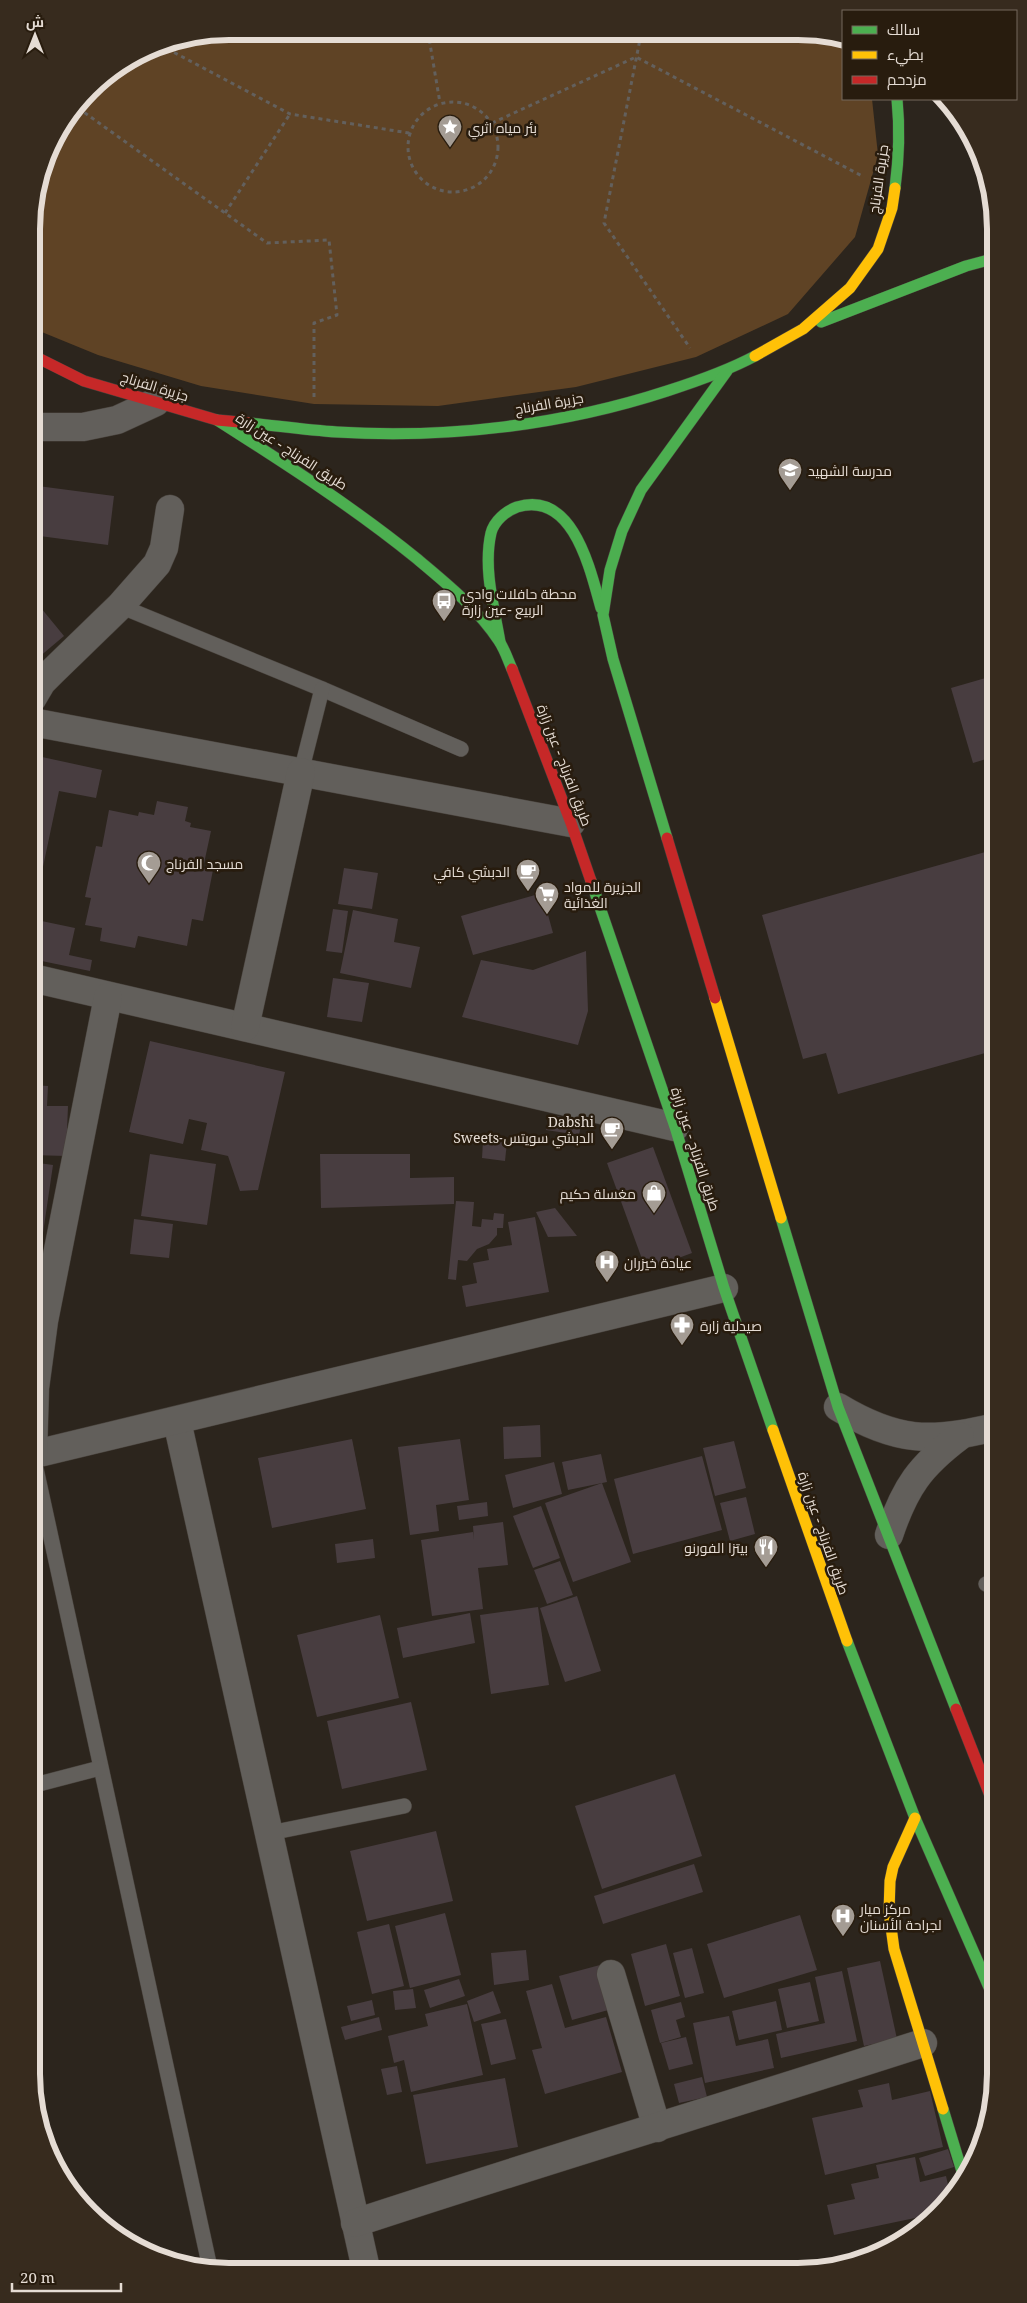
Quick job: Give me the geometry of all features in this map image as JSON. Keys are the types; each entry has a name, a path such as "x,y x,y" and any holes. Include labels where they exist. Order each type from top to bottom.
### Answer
{"main road":[{"name":"جزيرة الفرناج","path":"40,359 84,381 217,420 338,432 450,432 544,422 636,401 727,371 803,329 850,288 878,250 892,208 898,164 899,121 897,100"},
{"path":"803,329 966,266 987,260"},
{"path":"603,615 610,570 622,531 641,490 727,371"},
{"name":"طريق الفرناج - عين زارة","path":"217,420 318,485 395,541 470,605 500,642 519,685 571,823 675,1127 724,1288 835,1610 915,1818 987,1983"},
{"path":"500,642 488,552 492,529 506,511 527,503 550,507 568,522 579,543 603,615 613,659 838,1407 987,1787"},
{"path":"915,1818 898,1848 891,1872 888,1915 894,1949 961,2169"}],"street":[{"path":"40,427 83,427 117,420 156,402"},
{"path":"40,685 150,574 162,557 170,509"},
{"path":"40,723 571,823"},
{"path":"244,1027 301,772"},
{"path":"40,980 675,1127"},
{"path":"40,1351 44,1322 108,997"},
{"path":"40,1453 724,1288"},
{"path":"838,1407 865,1424 896,1434 928,1438 960,1436 987,1429"},
{"path":"177,1421 365,2263"},
{"path":"889,1535 899,1505 915,1479 935,1454 960,1436"},
{"path":"612,1974 657,2128"},
{"path":"355,2223 512,2171 657,2128 923,2043"}],"lane":[{"path":"120,606 322,689 461,750"},
{"path":"301,772 322,689"},
{"path":"40,1492 209,2262"},
{"path":"40,1784 100,1768"},
{"path":"270,1833 404,1806"}],"path":[{"path":"429,40 440,103"},
{"path":"640,40 604,224 691,349"},
{"path":"169,50 290,114 409,133"},
{"path":"492,122 636,57"},
{"path":"636,57 871,181"},
{"path":"440,103 469,104 492,122 498,141 497,155 496,161 486,178 469,189 449,192 430,185 415,172 408,153 409,133 416,120 426,109 440,103"},
{"path":"82,111 267,244 329,240 337,315 314,323 313,430"},
{"path":"225,213 290,114"}],"shaded area":[{"path":"217,40 810,40 842,45 842,100 872,100 878,155 855,237 788,314 696,357 576,387 438,406 314,404 201,386 98,355 40,331 40,217 46,180 54,157 65,135 95,95 135,65 157,54 180,46"}],"building":[{"path":"40,486 114,496 108,545 40,536"},
{"path":"40,607 64,636 40,656"},
{"path":"987,678 987,759 973,763 951,688"},
{"path":"42,757 102,770 96,798 59,791 40,881 40,767"},
{"name":"مسجد الفرناج","path":"157,801 188,807 185,821 191,823 190,827 211,831 203,868 213,870 203,921 192,919 187,946 138,936 135,948 100,941 102,928 85,925 91,898 85,897 96,846 102,847 109,810 138,816 139,812 154,815"},
{"path":"987,852 987,1053 838,1094 826,1053 803,1059 762,915"},
{"path":"344,868 378,873 372,909 338,904"},
{"path":"542,893 553,933 473,955 461,916"},
{"path":"333,909 348,911 342,953 326,951"},
{"path":"353,910 398,919 394,942 420,947 411,988 340,973"},
{"path":"40,921 75,928 69,955 92,960 90,971 40,961"},
{"path":"586,951 588,1011 578,1045 462,1017 481,960 533,970"},
{"path":"333,978 369,983 362,1022 327,1017"},
{"path":"150,1041 285,1072 258,1190 240,1191 228,1156 201,1150 207,1123 189,1119 183,1144 129,1132"},
{"path":"40,1086 48,1086 47,1106 68,1106 66,1156 40,1155"},
{"path":"549,1115 582,1120 579,1135 546,1130"},
{"path":"483,1141 507,1142 505,1161 482,1158"},
{"path":"653,1147 692,1253 646,1270 607,1163"},
{"path":"150,1154 216,1164 207,1225 141,1216"},
{"path":"320,1154 410,1154 410,1178 454,1177 454,1204 321,1208"},
{"path":"40,1163 53,1165 43,1233 40,1232"},
{"path":"456,1201 474,1202 472,1226 481,1227 482,1219 493,1220 494,1213 504,1214 503,1228 497,1228 497,1235 489,1244 477,1249 467,1261 458,1260 456,1280 448,1279"},
{"path":"555,1208 577,1236 548,1237 536,1212"},
{"path":"535,1217 549,1292 466,1307 462,1286 477,1283 473,1263 489,1260 487,1249 512,1245 508,1222"},
{"path":"134,1219 173,1224 169,1258 130,1254"},
{"path":"540,1425 541,1457 504,1459 503,1427"},
{"path":"352,1439 366,1509 272,1528 258,1458"},
{"path":"460,1439 469,1500 436,1505 439,1531 410,1535 398,1447"},
{"path":"734,1441 746,1488 715,1496 703,1448"},
{"path":"601,1454 607,1482 568,1490 562,1462"},
{"path":"702,1456 722,1530 633,1554 614,1479"},
{"path":"554,1462 562,1494 513,1508 505,1475"},
{"path":"602,1483 631,1562 573,1582 545,1503"},
{"path":"746,1497 755,1534 730,1541 720,1503"},
{"path":"487,1502 488,1516 459,1520 457,1506"},
{"path":"541,1506 560,1558 533,1568 513,1516"},
{"path":"503,1522 508,1565 478,1568 483,1609 432,1616 421,1540 473,1532 474,1540 473,1526"},
{"path":"373,1539 375,1558 337,1563 335,1544"},
{"path":"560,1561 573,1595 547,1604 534,1570"},
{"path":"577,1596 601,1671 565,1682 540,1608"},
{"path":"538,1607 549,1685 491,1694 480,1615"},
{"path":"470,1613 475,1643 403,1658 397,1628"},
{"path":"380,1615 399,1698 317,1717 297,1635"},
{"path":"411,1702 427,1770 342,1789 327,1721"},
{"path":"675,1774 702,1856 602,1889 575,1806"},
{"path":"436,1831 453,1901 367,1921 350,1851"},
{"path":"694,1864 703,1892 603,1924 594,1896"},
{"path":"445,1913 461,1975 410,1988 395,1926"},
{"path":"800,1915 817,1970 724,1998 707,1944"},
{"path":"389,1924 404,1986 372,1994 357,1932"},
{"path":"666,1944 680,1996 645,2006 631,1954"},
{"path":"692,1948 704,1993 685,1998 673,1953"},
{"path":"526,1950 529,1980 494,1985 491,1953"},
{"path":"880,1961 897,2039 864,2046 847,1968"},
{"path":"600,1965 612,2009 572,2020 559,1976"},
{"path":"842,1971 857,2041 781,2058 776,2034 825,2023 815,1977"},
{"path":"459,1979 465,1996 430,2008 424,1990"},
{"path":"810,1982 819,2021 787,2028 778,1989"},
{"path":"552,1984 565,2028 606,2017 622,2072 545,2094 532,2050 542,2048 526,1991"},
{"path":"413,1989 416,2008 395,2010 393,1991"},
{"path":"493,1991 501,2013 474,2022 467,2001"},
{"path":"372,2000 375,2015 351,2021 347,2006"},
{"path":"776,2001 782,2030 739,2040 732,2011"},
{"path":"681,2002 685,2017 676,2020 681,2037 660,2043 651,2010"},
{"path":"467,2004 483,2075 411,2092 404,2060 394,2063 388,2036 428,2026 425,2014"},
{"path":"729,2016 736,2046 768,2039 774,2068 705,2083 693,2023"},
{"path":"379,2017 382,2030 345,2040 341,2027"},
{"path":"506,2019 516,2059 491,2065 481,2024"},
{"path":"686,2037 693,2064 669,2070 661,2043"},
{"path":"397,2066 402,2092 387,2095 381,2069"},
{"path":"702,2077 707,2097 679,2103 674,2084"},
{"path":"505,2078 518,2147 426,2164 413,2095"},
{"path":"889,2083 892,2100 930,2091 943,2147 825,2175 812,2118 863,2107 858,2090"},
{"path":"948,2149 954,2167 925,2176 919,2158"},
{"path":"915,2157 920,2182 946,2176 949,2188 932,2208 921,2217 834,2235 827,2205 855,2199 851,2184 879,2178 876,2165"}],"traffic: fast":[{"path":"895,188 899,144 897,100"},
{"path":"821,322 966,266 987,260"},
{"path":"250,423 378,434 462,431 504,427 546,421 627,403 701,379 755,356"},
{"path":"667,838 613,659 603,615 610,570 622,531 641,490 727,371"},
{"path":"217,420 344,504 427,567 461,597 491,629 505,651 512,669"},
{"path":"500,642 490,588 489,546 495,524 505,514 517,507 536,505 552,510 565,521 576,536 584,554 601,608"},
{"path":"591,881 675,1127 724,1288 773,1430"},
{"path":"781,1218 838,1407 956,1709"},
{"path":"847,1641 915,1818 987,1983"},
{"path":"943,2109 961,2169"}],"traffic: slow":[{"path":"755,356 803,329 850,288 878,249 892,208 895,188"},
{"path":"715,998 781,1218"},
{"path":"773,1430 847,1641"},
{"path":"915,1818 893,1867 890,1881 889,1912 894,1949 943,2109"}],"traffic: jam":[{"path":"40,359 84,381 217,420 250,423"},
{"path":"512,669 571,823 591,881"},
{"path":"667,838 715,998"},
{"path":"956,1709 987,1788"}],"place":[{"name":"بئر مياه اثري","path":"450,148"},
{"name":"مدرسة الشهيد","path":"790,491"},
{"name":"محطة حافلات وادي الربيع -عين زارة","path":"444,622"},
{"name":"مسجد الفرناج","path":"149,884"},
{"name":"الدبشي كافي","path":"528,892"},
{"name":"الجزيرة للمواد الغذائية","path":"547,915"},
{"name":"Dabshi Sweets-الدبشي سويتس","path":"612,1150"},
{"name":"مغسلة حكيم","path":"654,1214"},
{"name":"عيادة خيزران","path":"607,1283"},
{"name":"صيدلية زارة","path":"682,1346"},
{"name":"بيتزا الفورنو","path":"766,1568"},
{"name":"مركز ميار لجراحة الأسنان","path":"843,1937"}]}
